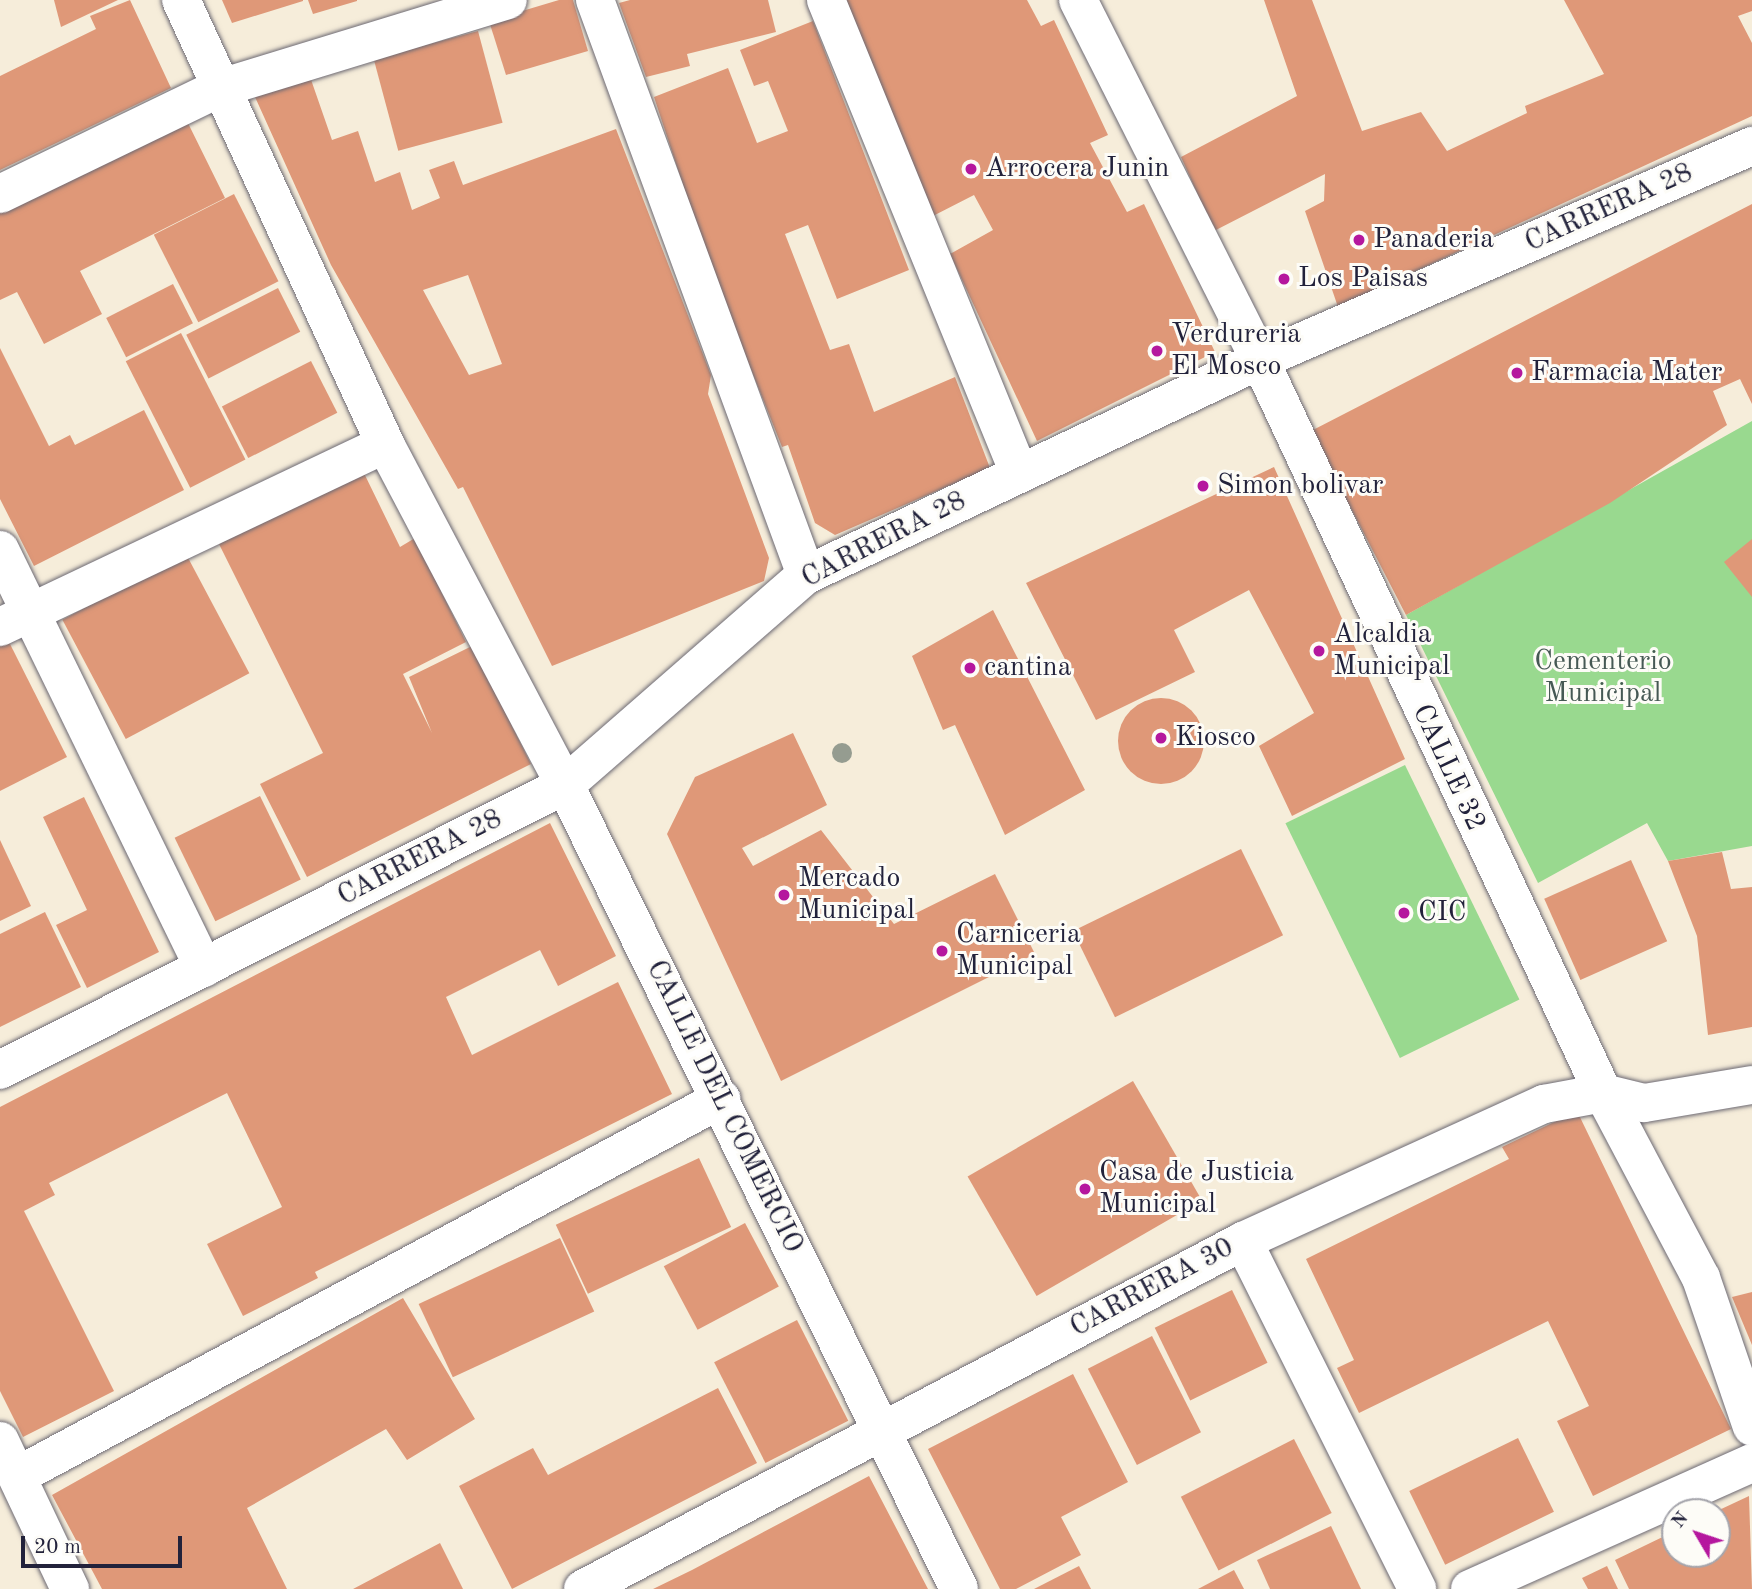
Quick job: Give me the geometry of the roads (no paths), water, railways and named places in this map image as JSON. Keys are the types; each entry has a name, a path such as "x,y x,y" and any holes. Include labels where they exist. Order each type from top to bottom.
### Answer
{"street":[{"name":"CALLE DEL COMERCIO","path":"181,0 217,89 384,444 565,785 722,1099 959,1589"},
{"path":"0,194 217,89 508,0"},
{"path":"595,0 806,575"},
{"path":"826,0 1018,473"},
{"name":"CALLE 32","path":"1078,0 1260,360 1603,1093 1701,1278 1752,1427"},
{"name":"CARRERA 28","path":"0,1070 565,785 806,575 1260,360 1752,146"},
{"path":"15,620 384,444"},
{"path":"0,550 15,620 204,968"},
{"name":"CARRERA 30","path":"583,1589 1243,1241 1544,1104 1603,1093 1644,1103 1752,1085"},
{"path":"17,1476 722,1099"},
{"path":"1243,1241 1417,1589"},
{"path":"0,1441 70,1589"},
{"path":"1470,1589 1752,1463"}],"place":[{"name":"Arrocera Junin","path":"971,169"},
{"name":"Panaderia","path":"1359,240"},
{"name":"Los Paisas","path":"1284,279"},
{"name":"Verdureria El Mosco","path":"1157,351"},
{"name":"Farmacia Mater","path":"1517,373"},
{"name":"Simon bolivar","path":"1203,486"},
{"name":"Alcaldia Municipal","path":"1319,651"},
{"name":"cantina","path":"970,668"},
{"name":"Kiosco","path":"1161,738"},
{"name":"Mercado Municipal","path":"784,895"},
{"name":"CIC","path":"1404,913"},
{"name":"Carniceria Municipal","path":"942,951"},
{"name":"Casa de Justicia Municipal","path":"1085,1189"}],"park label":[{"name":"Cementerio Municipal","path":"1603,678"}]}
